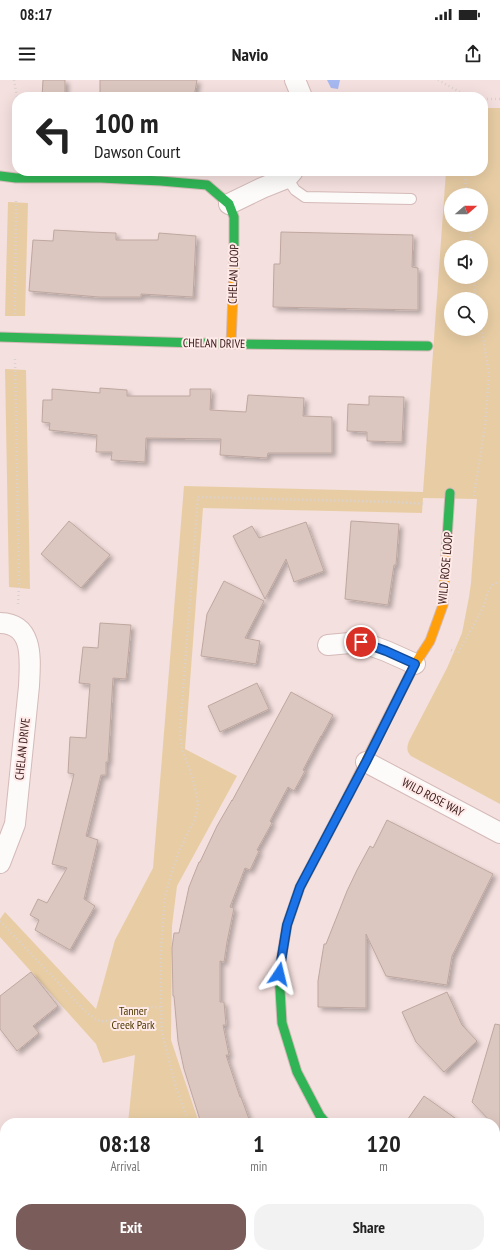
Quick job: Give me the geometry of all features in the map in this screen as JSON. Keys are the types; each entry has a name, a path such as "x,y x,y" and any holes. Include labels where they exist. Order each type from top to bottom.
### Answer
{"street":[{"path":"295,80 300,92"},
{"path":"0,176 16,178 108,178 207,185 229,204 288,176"},
{"name":"CHELAN LOOP","path":"229,204 234,217 235,252 231,344"},
{"name":"CHELAN DRIVE","path":"0,337 231,344 428,346"},
{"name":"WILD ROSE LOOP","path":"318,1118 297,1072 282,1023 279,974 287,925 300,887 366,762 415,664 430,641 443,605 450,493"},
{"name":"CHELAN DRIVE","path":"0,863 15,824 29,686 29,653 27,642 13,628"},
{"path":"328,645 361,642 415,664"},
{"name":"WILD ROSE WAY","path":"366,762 500,833"}],"lane":[{"path":"290,176 295,190 305,198 411,199"}],"path":[{"path":"14,80 16,92"},
{"path":"438,80 460,92"},
{"path":"488,99 500,99"},
{"path":"465,176 466,188"},
{"path":"15,319 16,196"},
{"path":"474,496 485,426 489,374 483,336"},
{"path":"13,628 19,584 15,355"},
{"path":"187,1118 176,1087 162,1033 162,949 165,897 172,870 195,819 198,805 191,772 180,742 180,729 198,497 380,501 426,504"},
{"path":"451,650 458,653 483,608 492,585 500,582"},
{"path":"0,921 85,1011 98,1020 106,1021 133,1010 155,1007 161,1008"}],"green space":[{"name":"Tanner Creek Park","path":"488,108 500,108 500,804 411,756 407,749 409,741 447,668 462,633 471,583 477,499 423,498 422,513 203,508 185,749 237,776 177,886 172,926 171,1040 197,1118 129,1118 135,1055 103,1063 96,1044 0,937 0,919 5,912 96,1009 115,940 153,868 184,486 423,492 444,199 444,232 488,232 488,188 445,188 446,176 488,176"},
{"path":"8,202 28,203 25,316 5,316"},
{"path":"5,369 26,370 30,589 9,587"}],"water":[{"path":"327,80 340,80 338,89 331,88"}],"building":[{"path":"43,80 65,80 65,92 42,92"},
{"path":"100,80 197,80 195,92 100,92"},
{"path":"54,230 116,233 116,240 158,240 159,233 196,236 193,297 141,294 141,297 99,297 29,291 33,240 53,241"},
{"path":"281,232 413,235 412,267 418,268 418,310 273,307 274,264 280,264"},
{"path":"100,388 127,390 127,396 190,396 190,389 211,389 210,410 246,412 248,395 304,398 303,416 332,417 332,453 268,453 267,458 220,455 221,439 146,438 145,462 111,460 112,452 96,452 97,435 49,430 50,423 42,422 43,400 52,400 52,389 100,393"},
{"path":"369,396 404,397 402,442 367,441 367,432 347,431 348,404 369,405"},
{"path":"69,521 110,555 81,588 41,554"},
{"path":"351,521 399,524 396,565 394,565 388,605 345,599"},
{"path":"306,522 324,571 294,582 286,559 265,599 233,536 252,526 259,538"},
{"path":"224,581 264,601 245,638 260,641 256,664 201,656 207,614"},
{"path":"100,623 131,625 126,679 113,678 106,775 101,775 86,836 98,840 84,899 95,906 70,950 35,930 39,920 30,915 38,899 47,903 67,868 52,864 74,774 68,773 70,737 86,738 90,684 79,683 83,647 98,648"},
{"path":"257,683 269,709 220,732 208,706"},
{"path":"291,692 333,715 303,770 305,771 294,791 288,787 270,821 272,823 257,850 259,851 250,870 245,868 230,907 234,908 224,962 220,961 220,1002 224,1002 226,1025 223,1025 229,1055 226,1055 249,1118 199,1118 184,1069 178,1041 173,996 172,948 174,933 179,933 189,887 199,862 217,826"},
{"path":"387,820 493,874 452,956 447,985 386,976 366,934 366,1008 318,1007 318,981 324,944 326,944 357,870 370,846 373,848"},
{"path":"31,972 58,1006 33,1026 39,1033 17,1051 0,1029 0,996"},
{"path":"447,992 462,1025 477,1041 444,1072 416,1042 402,1012"},
{"path":"495,1024 500,1025 500,1118 487,1118 472,1102"},
{"path":"424,1096 455,1118 409,1118"}],"traffic: fast":[{"path":"0,176 16,178 101,178 207,185 229,204 234,217 234,269"},
{"path":"0,337 231,344 428,346"},
{"path":"446,554 450,493"},
{"path":"322,1118 297,1072 282,1023 279,973 287,925 300,887 349,794"}],"traffic: slow":[{"path":"231,344 234,269"},
{"path":"349,794 415,664 430,641 443,605 446,554"}],"route":[{"path":"279,974 287,925 300,887 366,762 415,664 361,642"}]}
